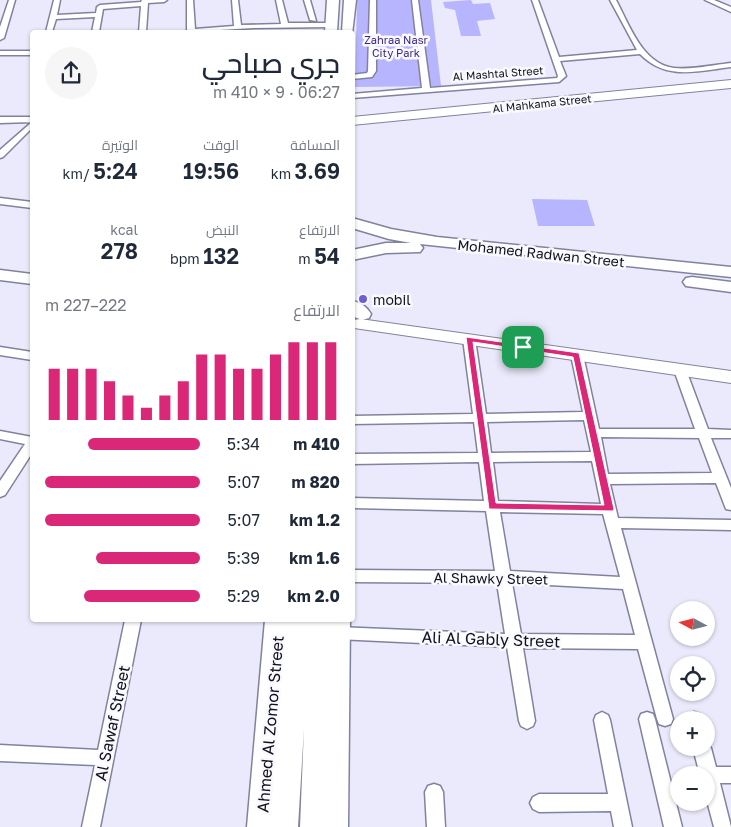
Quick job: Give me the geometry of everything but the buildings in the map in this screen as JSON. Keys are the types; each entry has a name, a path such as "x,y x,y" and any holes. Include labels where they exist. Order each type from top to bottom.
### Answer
{"main road":[{"path":"331,29 333,0"},
{"path":"348,30 350,0"},
{"name":"Mohamed Radwan Street","path":"355,224 388,241 417,248 731,287"},
{"name":"Mohamed Radwan Street","path":"355,254 388,241 437,242 731,272"},
{"path":"0,260 30,265"},
{"path":"0,275 30,279"},
{"name":"Ahmed Al Zomor Street","path":"262,827 278,622"},
{"path":"283,827 296,622"},
{"path":"315,827 332,624"},
{"path":"332,624 333,827"}],"street":[{"path":"0,38 12,0"},
{"path":"50,30 57,0"},
{"path":"54,15 164,0"},
{"path":"190,0 190,30"},
{"path":"235,0 238,27"},
{"path":"279,0 285,26"},
{"path":"307,0 314,20"},
{"path":"355,77 369,75 372,71 373,0"},
{"path":"415,0 426,89"},
{"name":"Al Mashtal Street","path":"355,96 559,80 562,76 557,59 534,0"},
{"path":"613,0 641,52 663,67 673,70 731,65"},
{"path":"708,0 731,10"},
{"path":"143,30 144,2"},
{"path":"96,30 100,8"},
{"path":"0,13 8,12"},
{"path":"209,30 285,26 331,29"},
{"path":"557,59 641,52"},
{"path":"0,53 30,53"},
{"name":"Al Mahkama Street","path":"355,121 731,84"},
{"path":"0,120 30,119"},
{"path":"0,155 30,126"},
{"path":"0,194 30,198"},
{"path":"0,201 30,205"},
{"path":"355,318 469,339 731,377"},
{"path":"355,318 731,366"},
{"path":"469,339 492,506 527,720"},
{"path":"0,350 30,356"},
{"path":"576,355 609,509 664,719"},
{"path":"680,370 702,434 719,478 729,497"},
{"path":"355,420 588,416"},
{"path":"592,433 731,434"},
{"path":"0,435 30,440"},
{"path":"0,492 30,447"},
{"path":"355,459 598,456"},
{"path":"604,479 719,478"},
{"path":"355,503 609,509"},
{"path":"614,523 731,525"},
{"name":"Al Shawky Street","path":"355,576 505,577 629,582"},
{"name":"Al Sawaf Street","path":"91,827 134,622"},
{"name":"Ali Al Gably Street","path":"332,624 514,641 644,642"},
{"path":"647,719 673,827"},
{"path":"602,720 623,827"},
{"path":"0,753 105,758"},
{"path":"715,775 731,775"},
{"path":"434,792 436,827"},
{"path":"715,797 723,827"},
{"path":"539,804 618,802"}],"green space":[{"name":"Zahraa Nasr City Park","path":"357,0 431,0 441,86 355,87"},
{"path":"471,0 473,4 490,3 495,19 477,21 481,36 461,36 455,10 445,8 443,2"},
{"path":"532,199 587,200 595,226 538,226"}],"place":[{"name":"mobil","path":"363,299"}],"route":[{"path":"469,339 523,347 576,355 609,509 492,506 469,339"}]}
